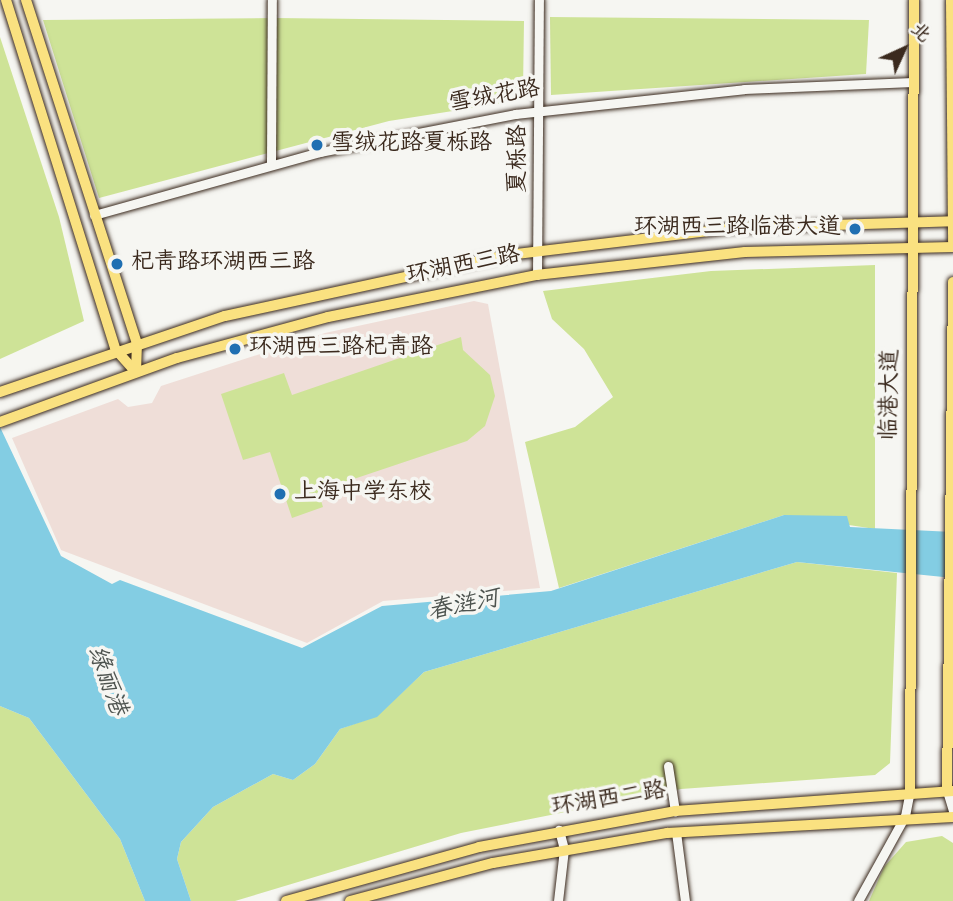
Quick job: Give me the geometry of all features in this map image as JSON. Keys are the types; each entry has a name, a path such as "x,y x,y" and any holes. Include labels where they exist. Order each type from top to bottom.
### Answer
{"main road":[{"path":"6,0 116,350 136,372"},
{"path":"26,0 138,343 136,372"},
{"name":"临港大道","path":"910,790 914,0"},
{"path":"951,0 953,245"},
{"name":"环湖西三路","path":"0,392 138,343 309,294 542,249 735,228 953,221"},
{"name":"环湖西三路","path":"0,421 136,372 328,317 537,275 745,252 953,245"},
{"path":"950,791 948,530 953,282"},
{"name":"环湖西二路","path":"286,901 559,830 675,811 910,790 950,791"},
{"name":"环湖西二路","path":"350,901 564,849 676,832 905,816 953,817"}],"street":[{"path":"271,164 272,0"},
{"name":"夏栎路","path":"537,275 542,249 539,0"},
{"name":"雪绒花路","path":"94,215 271,164 539,110 744,89 913,82"},
{"path":"668,766 675,811"},
{"path":"858,901 905,816 910,790"},
{"path":"950,791 953,811"},
{"path":"558,901 564,849 559,830"},
{"path":"676,832 685,901"}],"shaded area":[{"name":"上海中学东校","path":"474,301 488,304 540,588 383,601 307,643 61,550 12,438 118,399 128,407 152,403 161,386 325,333"}],"green space":[{"path":"550,17 869,20 866,74 551,95"},
{"path":"275,18 524,21 523,90 510,102 389,121 99,198 43,20"},
{"path":"0,37 59,217 84,321 0,359"},
{"path":"875,265 875,529 784,515 559,588 525,442 575,427 613,397 584,349 552,319 543,291 711,271"},
{"path":"461,337 463,350 490,375 495,396 485,426 467,441 318,491 323,507 292,518 270,452 243,460 221,394 284,373 292,395"},
{"path":"797,562 897,573 890,763 875,775 681,789 461,833 235,901 191,901 177,859 181,842 213,807 273,774 293,780 315,764 340,729 377,716 424,672"},
{"path":"0,706 29,718 120,839 145,901 0,901"},
{"path":"942,836 953,843 953,901 869,901 884,867 906,842"}],"water":[{"path":"0,427 61,556 112,584 120,580 302,648 382,606 551,591 784,515 847,516 850,527 953,532 953,578 797,562 424,672 377,717 340,729 315,764 293,780 273,774 213,807 181,842 177,859 191,901 145,901 120,839 29,718 0,706"}],"place":[{"name":"雪绒花路夏栎路","path":"317,145"},
{"name":"环湖西三路临港大道","path":"855,229"},
{"name":"杞青路环湖西三路","path":"117,264"},
{"name":"环湖西三路杞青路","path":"235,349"},
{"name":"上海中学东校","path":"280,494"}],"water label":[{"name":"春涟河","path":"464,607"},
{"name":"绿丽港","path":"105,681"}]}
